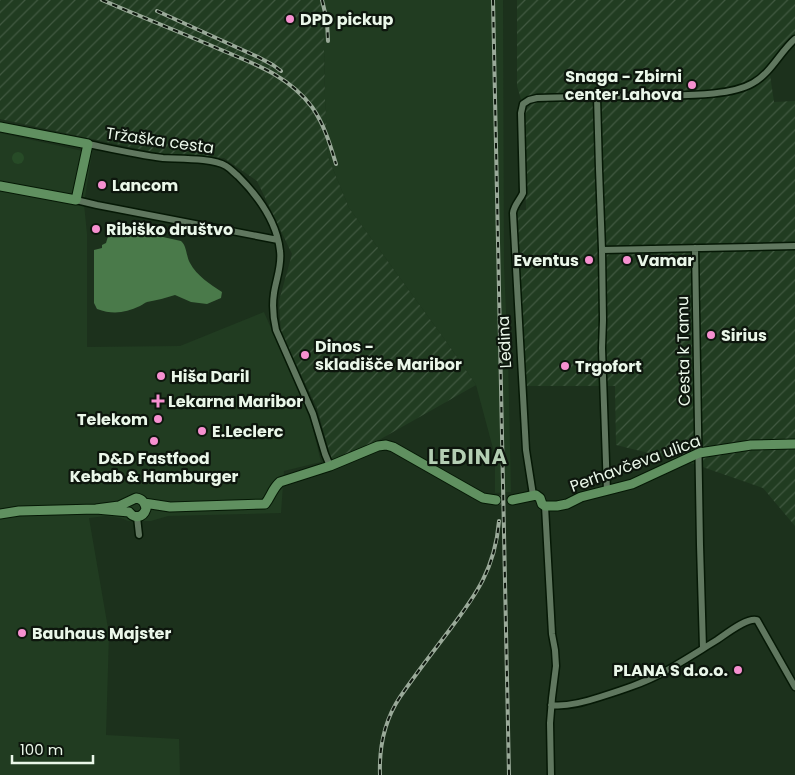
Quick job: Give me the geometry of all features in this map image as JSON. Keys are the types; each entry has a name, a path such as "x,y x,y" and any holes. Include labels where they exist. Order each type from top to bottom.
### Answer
{"street":[{"path":"607,491 597,97 696,94 743,88 763,76 795,39"},
{"name":"Ledina","path":"533,495 526,450 513,212 515,205 521,198 523,189 521,113 523,104 537,98 597,97"},
{"name":"Tržaška cesta","path":"0,127 161,158 210,161 226,166 250,189 260,202 278,240 280,266 272,307 272,316 278,338 313,414 330,466"},
{"name":"Tržaška cesta","path":"76,200 88,144"},
{"path":"0,186 278,240"},
{"path":"602,250 795,246"},
{"name":"Cesta k Tamu","path":"695,248 703,648"},
{"name":"Perhavčeva ulica","path":"545,506 567,504 581,497 632,484 699,453 751,445 795,444"},
{"path":"0,514 96,509 139,511 170,507 265,504 280,482 330,466 384,445 390,445 474,494 496,500"},
{"path":"512,500 533,495 540,498 545,506 552,634 556,666 550,723 551,775"},
{"path":"96,509 119,506 136,498 142,500 139,511 139,535"},
{"path":"129,502 127,507 139,511"},
{"path":"551,705 571,704 640,684 664,672 752,619 756,620 795,687"}],"shaded area":[{"path":"0,0 323,0 328,157 349,208 476,385 379,440 335,460 331,458 317,408 281,333 279,301 292,254 257,181 224,158 162,154 0,119"},
{"path":"323,0 503,0 504,266 511,492 495,493 495,456 476,385 349,208 328,157"},
{"path":"517,0 795,0 795,44 790,47 770,75 774,102 795,101 795,526 763,488 694,464 616,445 615,386 525,386 517,210 526,210 524,109 517,86"},
{"path":"0,133 92,153 84,204 87,234 87,347 180,346 264,312 311,421 321,462 284,471 281,513 168,516 151,521 128,521 106,516 89,518 109,634 106,735 179,739 180,775 0,775"},
{"path":"16,152 20,152 24,158 20,164 16,164 12,160 12,156"},
{"path":"114,227 181,241 193,268 222,292 221,298 207,304 191,302 175,295 147,302 124,312 114,313 97,309 94,303 94,250 102,248"}],"tunnel":[{"path":"496,500 512,500"}],"railway":[{"path":"102,0 245,60 281,79 303,96 312,107 326,134 336,164"},
{"path":"322,0 327,21 328,41"},
{"path":"493,0 509,775"},
{"path":"157,11 258,57 281,71"},
{"path":"380,775 380,754 390,715 400,697 467,606 482,581 493,553 499,521"}],"place":[{"name":"DPD pickup","path":"290,19"},
{"name":"Snaga - Zbirni center Lahova","path":"692,85"},
{"name":"Lancom","path":"102,185"},
{"name":"Ribiško društvo","path":"96,229"},
{"name":"Eventus","path":"589,260"},
{"name":"Vamar","path":"627,260"},
{"name":"Sirius","path":"711,335"},
{"name":"Dinos - skladišče Maribor","path":"305,355"},
{"name":"Trgofort","path":"565,366"},
{"name":"Hiša Daril","path":"161,376"},
{"name":"Lekarna Maribor","path":"158,401"},
{"name":"Telekom","path":"158,419"},
{"name":"E.Leclerc","path":"202,431"},
{"name":"D&D Fastfood Kebab & Hamburger","path":"154,441"},
{"name":"Bauhaus Majster","path":"22,633"},
{"name":"PLANA S d.o.o.","path":"738,670"}],"district":[{"name":"LEDINA","path":"468,457"}]}
